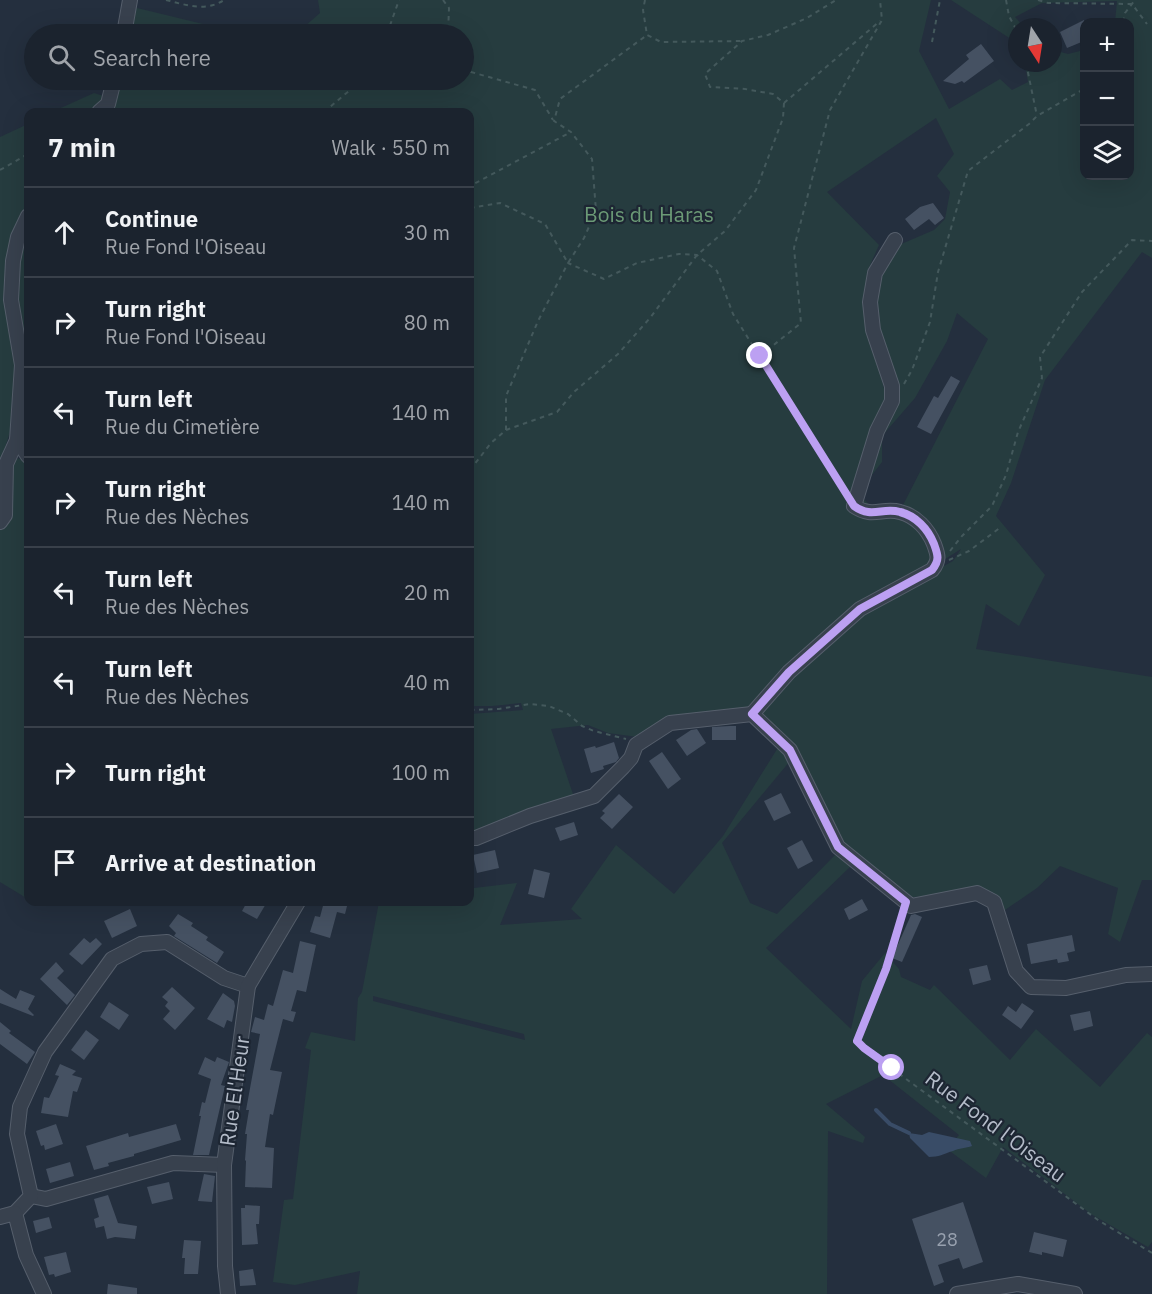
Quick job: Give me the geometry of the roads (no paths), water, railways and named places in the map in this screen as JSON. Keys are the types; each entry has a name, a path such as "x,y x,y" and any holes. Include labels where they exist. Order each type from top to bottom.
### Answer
{"street":[{"path":"126,24 130,0"},
{"path":"104,108 108,104 112,90"},
{"path":"0,522 5,515 6,464 17,440 22,365 11,300 13,261 18,237 24,224"},
{"path":"474,838 530,816 594,796 631,758 636,745 670,723 752,714 789,672 860,609 944,562 938,556 929,532 919,522 899,511 870,513 862,512 854,506 877,431 892,401 892,386 873,330 870,302 875,273 895,240"},
{"path":"17,440 24,450"},
{"path":"752,714 790,750 838,847 911,906 977,893 994,902 1016,971 1031,987 1066,988 1126,975 1152,974"},
{"name":"Rue El'Heur","path":"228,1294 225,1266 224,1165 249,986 296,906"},
{"path":"31,1196 17,1134 20,1107 45,1052 112,959 141,944 167,942 224,978 249,986"},
{"path":"31,1196 46,1199 173,1162 224,1165"},
{"path":"0,1217 15,1212 31,1196"},
{"path":"15,1212 26,1255 44,1294"},
{"path":"957,1294 1018,1284 1075,1294"}],"water":[{"path":"929,1132 970,1141 972,1146 929,1157 910,1138 909,1133 922,1135"}],"waterway":[{"path":"876,1110 890,1124 909,1133"}],"park label":[{"name":"Bois du Haras","path":"649,214"}]}
